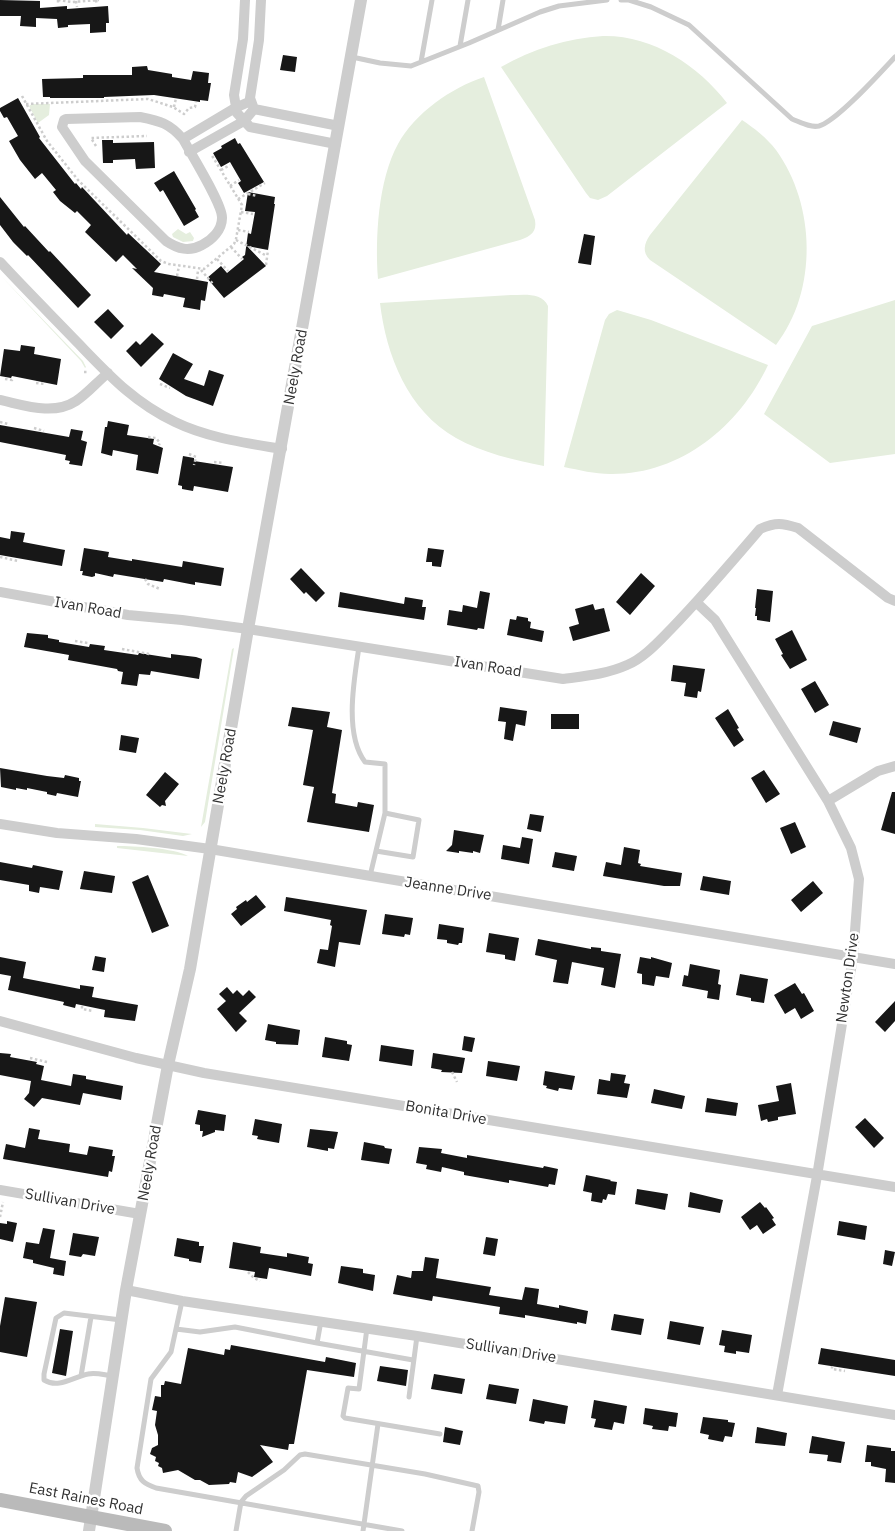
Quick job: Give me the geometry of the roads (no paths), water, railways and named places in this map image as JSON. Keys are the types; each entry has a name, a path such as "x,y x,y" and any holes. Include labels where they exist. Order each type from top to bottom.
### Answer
{"main road":[{"name":"East Raines Road","path":"0,1500 165,1531"}],"street":[{"path":"245,0 241,52 234,88 235,108 250,127 336,144"},
{"path":"253,105 250,98 258,55 260,0"},
{"name":"Neely Road","path":"89,1531 126,1290 168,1065 190,968 248,629 282,449 361,0"},
{"path":"241,52 258,55"},
{"path":"189,152 244,121 253,105"},
{"path":"183,139 235,108 253,105 278,116 339,126"},
{"path":"275,132 278,116"},
{"path":"140,117 163,122 183,139 219,205 222,218 215,236 194,250 180,248 166,241 132,209 85,161 64,131 62,123 66,119 140,117"},
{"path":"0,262 133,397 176,422 219,437 282,449"},
{"path":"0,400 45,408 59,408 81,398 108,373"},
{"name":"Ivan Road","path":"0,592 128,615 248,629 564,679 605,672 628,665 652,648 697,603 760,530 772,524 784,524 798,528 888,598 895,601"},
{"name":"Newton Drive","path":"697,603 714,620 828,802 851,848 859,879 853,957 817,1176 777,1395"},
{"path":"828,802 878,771 895,766"},
{"name":"Jeanne Drive","path":"0,824 57,834 136,839 210,849 895,964"},
{"name":"Bonita Drive","path":"0,1021 168,1065 290,1088 385,1102 817,1176 895,1187"},
{"name":"Sullivan Drive","path":"0,1190 140,1214"},
{"name":"Sullivan Drive","path":"126,1290 182,1301 367,1328 895,1415"}],"lane":[{"path":"421,62 432,0"},
{"path":"460,46 468,0"},
{"path":"498,30 504,0"},
{"path":"352,56 380,63 411,66 540,12 559,6 607,0"},
{"path":"620,0 629,0 651,7 688,25 792,119 806,125 818,126 830,121 861,93 895,57"},
{"path":"359,647 352,707 353,730 361,756 365,762 385,764 385,813 370,876"},
{"path":"376,851 413,858 418,820 385,813"},
{"path":"182,1301 171,1352 151,1379 137,1468 141,1480 147,1485 156,1488 402,1531"},
{"path":"113,1376 95,1373 58,1383 49,1383 44,1380 56,1318 64,1313 122,1320"},
{"path":"81,1376 91,1317"},
{"path":"317,1343 321,1321"},
{"path":"176,1329 200,1332 235,1327 414,1360"},
{"path":"367,1328 359,1389 348,1388 343,1416 345,1418 440,1434"},
{"path":"409,1397 417,1336"},
{"path":"363,1531 378,1424"},
{"path":"236,1531 241,1502 246,1496 284,1470 300,1455 305,1454 425,1474 478,1486 479,1492 472,1531"}]}
